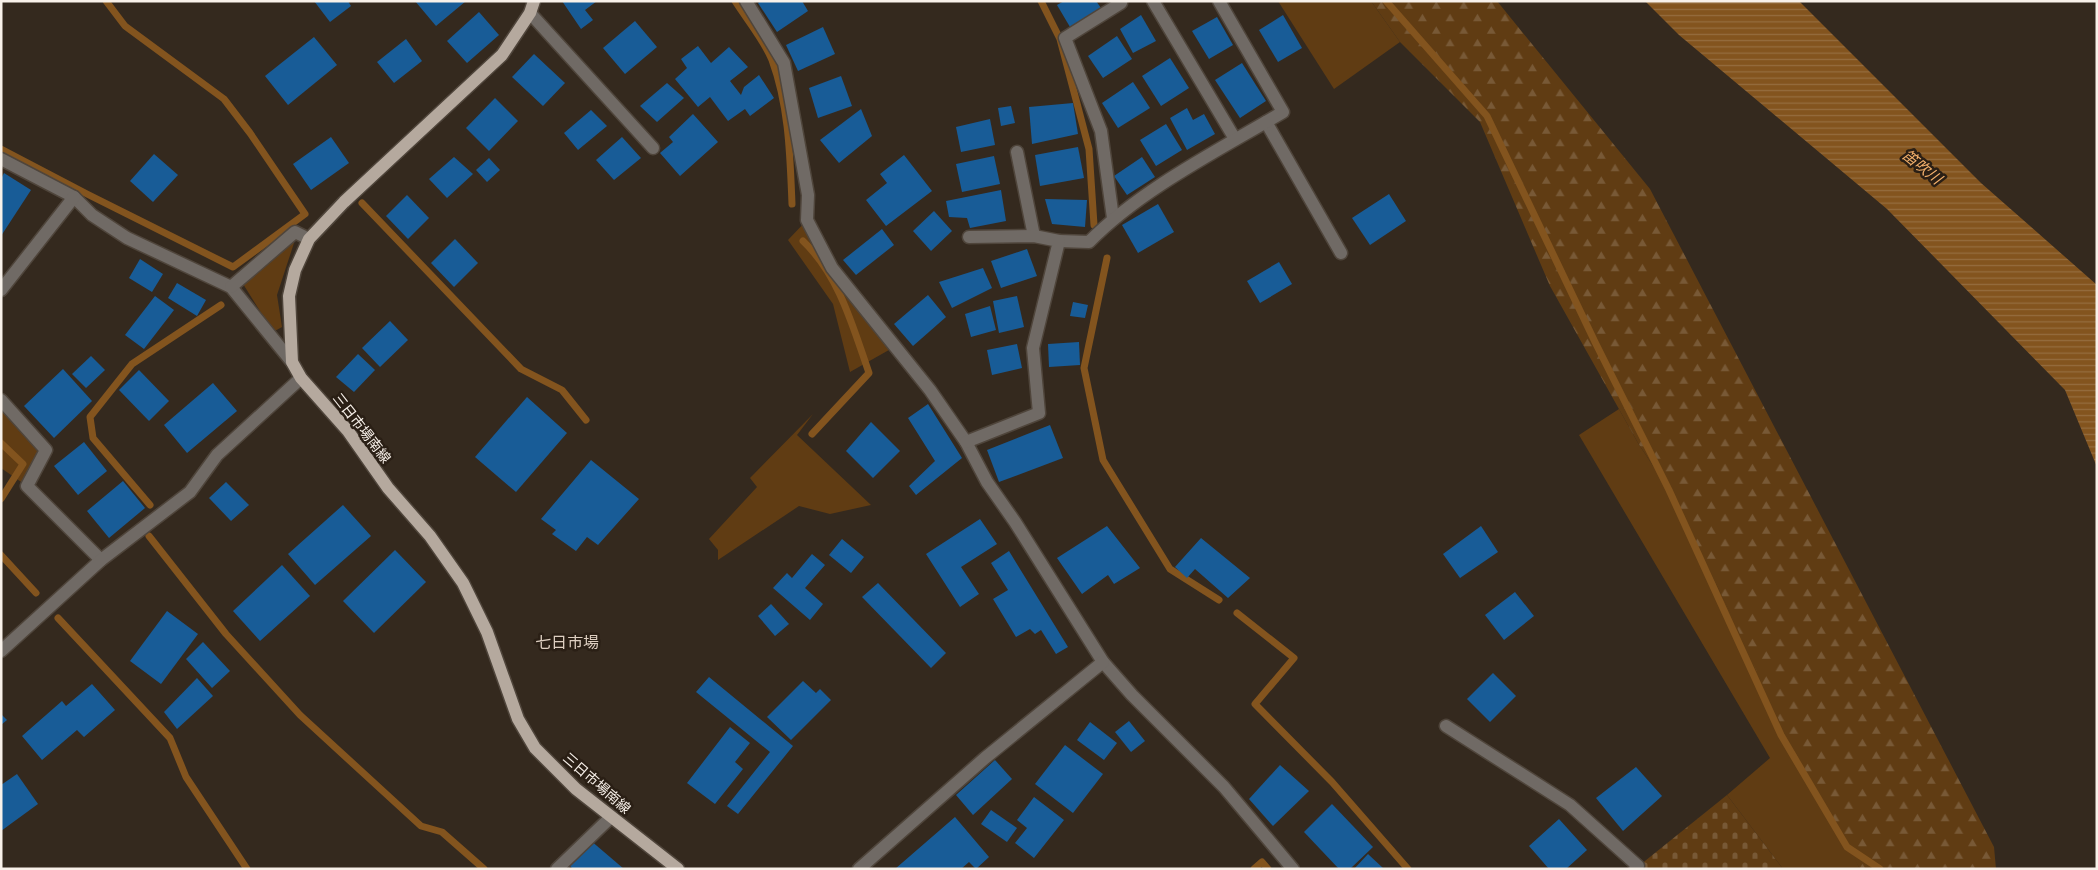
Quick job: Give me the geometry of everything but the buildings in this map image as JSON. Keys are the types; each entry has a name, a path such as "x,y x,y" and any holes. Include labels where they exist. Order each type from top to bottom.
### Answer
{"main road":[{"name":"三日市場南線","path":"532,7 502,56 344,202 309,239 295,270 289,296 292,362 302,378 348,431 388,488 430,536 463,583 486,632 518,719 535,748 576,789 678,869"}],"street":[{"path":"746,1 784,63 808,195 807,220 832,268 930,390 966,442 987,482 1015,522 1103,662 1132,695 1224,787 1293,869"},
{"path":"1153,1 1235,140"},
{"path":"969,238 1034,236 1059,241 1089,242 1113,218 1235,140 1283,112 1219,1"},
{"path":"1113,218 1101,131 1065,38 1121,3"},
{"path":"532,7 653,148"},
{"path":"1266,122 1341,253"},
{"path":"1017,152 1034,236"},
{"path":"1,159 74,198 92,215 126,238 231,287 292,362"},
{"path":"1,290 74,198"},
{"path":"231,287 295,232 309,239"},
{"path":"966,442 1039,413 1033,348 1059,241"},
{"path":"1,651 101,560 190,492 217,455 302,378"},
{"path":"1,400 46,450 27,486 101,560"},
{"path":"859,869 985,758 1103,662"},
{"path":"1446,726 1570,805 1638,866 1635,869"},
{"path":"557,869 611,816"}],"green space":[{"path":"1278,1 1371,1 1400,42 1334,89"},
{"path":"1371,1 1497,1 1650,189 1994,847 1996,869 1860,869 1800,766 1729,610 1669,490 1638,443 1550,286 1480,122 1400,42"},
{"path":"807,220 832,268 896,346 850,372 833,304 788,240"},
{"path":"288,238 294,243 277,295 282,327 273,332 240,279"},
{"path":"1,400 46,450 27,486 1,468"},
{"path":"1619,409 1638,443 1669,490 1860,869 1783,869 1727,795 1770,758 1579,435"},
{"path":"813,414 797,435 871,505 830,514 799,506 718,560 718,550 709,539 757,487 750,478"},
{"path":"1727,795 1783,869 1635,869"}],"water":[{"name":"笛吹川","path":"1645,1 1799,1 1981,183 2097,285 2097,467 2065,390 1887,209 1679,35"}],"waterway":[{"path":"1,149 233,267 305,214 250,133 224,99 125,26 106,1"},
{"path":"735,1 765,45 778,77 788,131 792,204"},
{"path":"1041,1 1060,39 1089,149 1094,225"},
{"path":"1386,1 1487,116 1595,342 1669,490 1781,735 1847,847 1880,869"},
{"path":"362,203 521,369 562,390 586,420"},
{"path":"803,241 816,255 844,302 869,373 812,434"},
{"path":"1107,258 1084,368 1103,460 1170,569 1219,600"},
{"path":"150,505 93,438 90,417 132,364 221,305"},
{"path":"1,443 23,464 1,499"},
{"path":"149,536 226,634 300,715 421,826 442,832 484,869"},
{"path":"1,555 36,593"},
{"path":"1237,613 1294,658 1255,704 1332,782 1408,869"},
{"path":"58,618 170,738 186,777 247,869"},
{"path":"1254,869 1262,862 1268,869"}],"district":[{"name":"七日市場","path":"567,642"}]}
